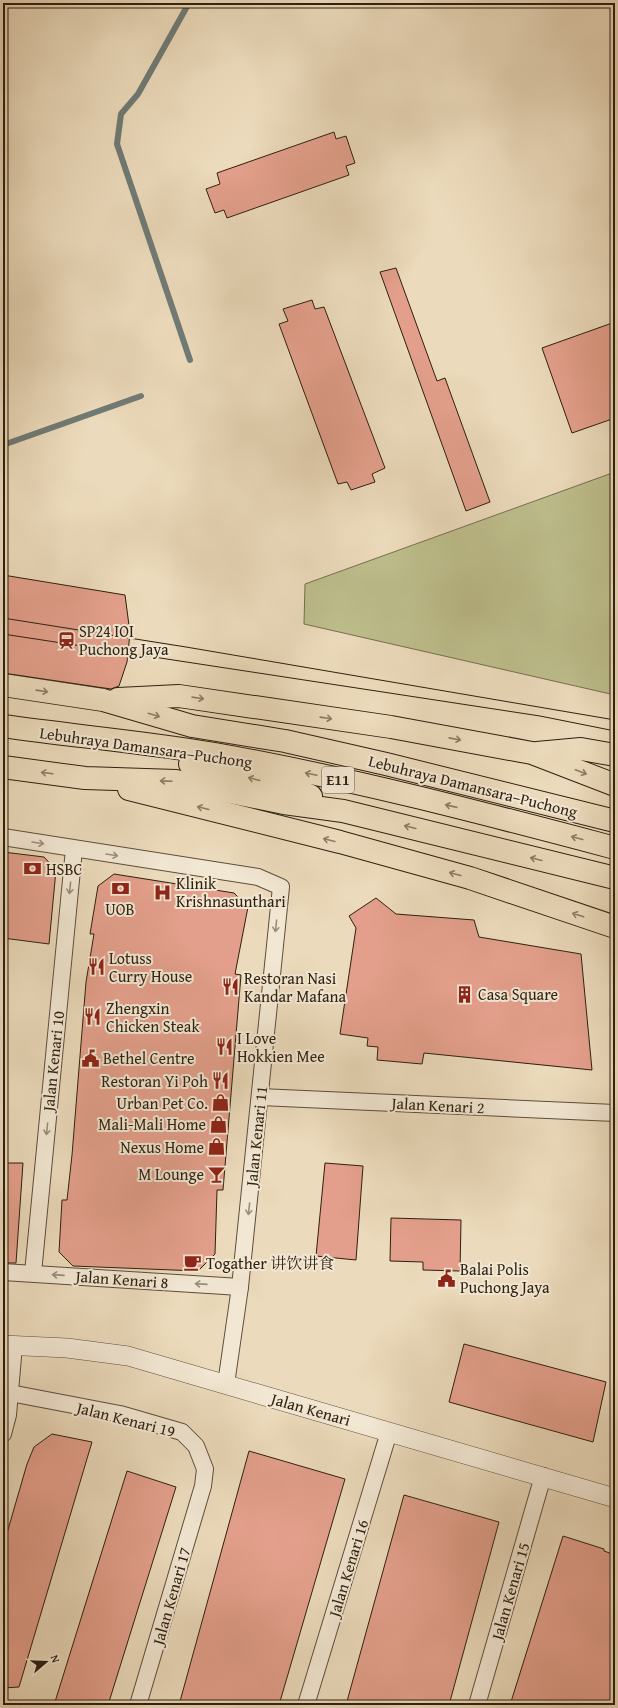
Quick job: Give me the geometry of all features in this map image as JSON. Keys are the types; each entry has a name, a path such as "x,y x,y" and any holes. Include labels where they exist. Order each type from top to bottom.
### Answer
{"highway":[{"name":"Lebuhraya Damansara–Puchong","path":"3,685 103,700 192,726 308,746 615,821"},
{"path":"103,700 179,696 391,727 532,753 615,785"},
{"name":"Lebuhraya Damansara–Puchong","path":"3,726 214,754 396,793 485,814 615,848"},
{"path":"57,734 301,792 343,811"},
{"path":"532,753 581,749 615,755"},
{"path":"3,767 85,778 176,782 284,803 343,811 615,878"},
{"path":"85,778 340,842 470,878 615,927"}],"street":[{"path":"3,837 74,849"},
{"name":"Jalan Kenari 11","path":"74,849 258,877 280,887 240,1287 226,1384"},
{"name":"Jalan Kenari 10","path":"33,1273 74,849"},
{"name":"Jalan Kenari 2","path":"260,1097 615,1113"},
{"name":"Jalan Kenari 8","path":"3,1272 240,1287"},
{"path":"3,1434 5,1415 10,1393 9,1345"},
{"name":"Jalan Kenari","path":"9,1345 67,1348 128,1356 615,1498"},
{"name":"Jalan Kenari 19","path":"10,1393 120,1414 182,1432 196,1446 205,1469 203,1486"},
{"name":"Jalan Kenari 16","path":"306,1705 389,1432"},
{"name":"Jalan Kenari 15","path":"477,1705 543,1476"},
{"name":"Jalan Kenari 17","path":"138,1705 203,1486"}],"green space":[{"path":"615,472 615,695 304,624 305,584"}],"building":[{"path":"334,132 336,139 346,136 355,163 346,166 349,175 227,218 224,210 215,213 206,189 220,184 217,173"},
{"path":"396,268 437,381 445,378 490,502 466,511 380,272"},
{"path":"312,300 315,309 324,307 385,468 372,474 375,482 351,490 347,482 338,484 279,324 288,321 283,309"},
{"path":"615,322 615,418 572,433 542,348"},
{"name":"SP24 IOI Puchong Jaya","path":"3,575 125,595 130,633 127,662 119,686 111,689 3,673"},
{"path":"3,852 44,857 56,870 49,944 3,938"},
{"path":"114,874 234,893 248,907 235,974 241,975 223,1190 217,1190 215,1254 198,1271 73,1266 59,1252 62,1200 67,1200 86,982 94,934 90,934 98,886"},
{"name":"Casa Square","path":"376,898 396,914 474,920 479,937 581,954 592,1070 424,1053 422,1064 377,1060 378,1047 367,1046 368,1038 340,1034 356,928 349,916"},
{"path":"3,1163 23,1163 16,1263 3,1263"},
{"path":"325,1163 363,1166 356,1260 316,1256"},
{"path":"391,1218 461,1220 460,1271 423,1270 423,1262 390,1261"},
{"path":"464,1344 606,1382 593,1442 449,1402"},
{"path":"52,1434 92,1442 19,1687 3,1688 3,1547 27,1464 34,1447"},
{"path":"249,1451 345,1479 279,1705 179,1705"},
{"path":"127,1471 176,1487 108,1705 54,1705"},
{"path":"404,1495 499,1522 449,1705 346,1705"},
{"path":"563,1536 604,1549 604,1551 615,1555 615,1705 510,1705"}],"waterway":[{"path":"189,3 138,94 121,114 117,144 190,360"},
{"path":"3,445 141,396"}],"tram line":[{"path":"3,618 186,647 615,720"},
{"path":"3,634 540,716 615,731"}],"place":[{"name":"SP24 IOI Puchong Jaya","path":"66,640"},
{"name":"HSBC","path":"33,869"},
{"name":"UOB","path":"120,888"},
{"name":"Klinik Krishnasunthari","path":"163,892"},
{"name":"Lotuss Curry House","path":"96,967"},
{"name":"Restoran Nasi Kandar Mafana","path":"231,987"},
{"name":"Casa Square","path":"465,994"},
{"name":"Zhengxin Chicken Steak","path":"93,1017"},
{"name":"I Love Hokkien Mee","path":"224,1047"},
{"name":"Bethel Centre","path":"90,1058"},
{"name":"Restoran Yi Poh","path":"221,1081"},
{"name":"Urban Pet Co.","path":"221,1103"},
{"name":"Mali-Mali Home","path":"219,1124"},
{"name":"Nexus Home","path":"217,1147"},
{"name":"M Lounge","path":"217,1174"},
{"name":"Togather 讲饮讲食","path":"193,1263"},
{"name":"Balai Polis Puchong Jaya","path":"447,1278"}]}
